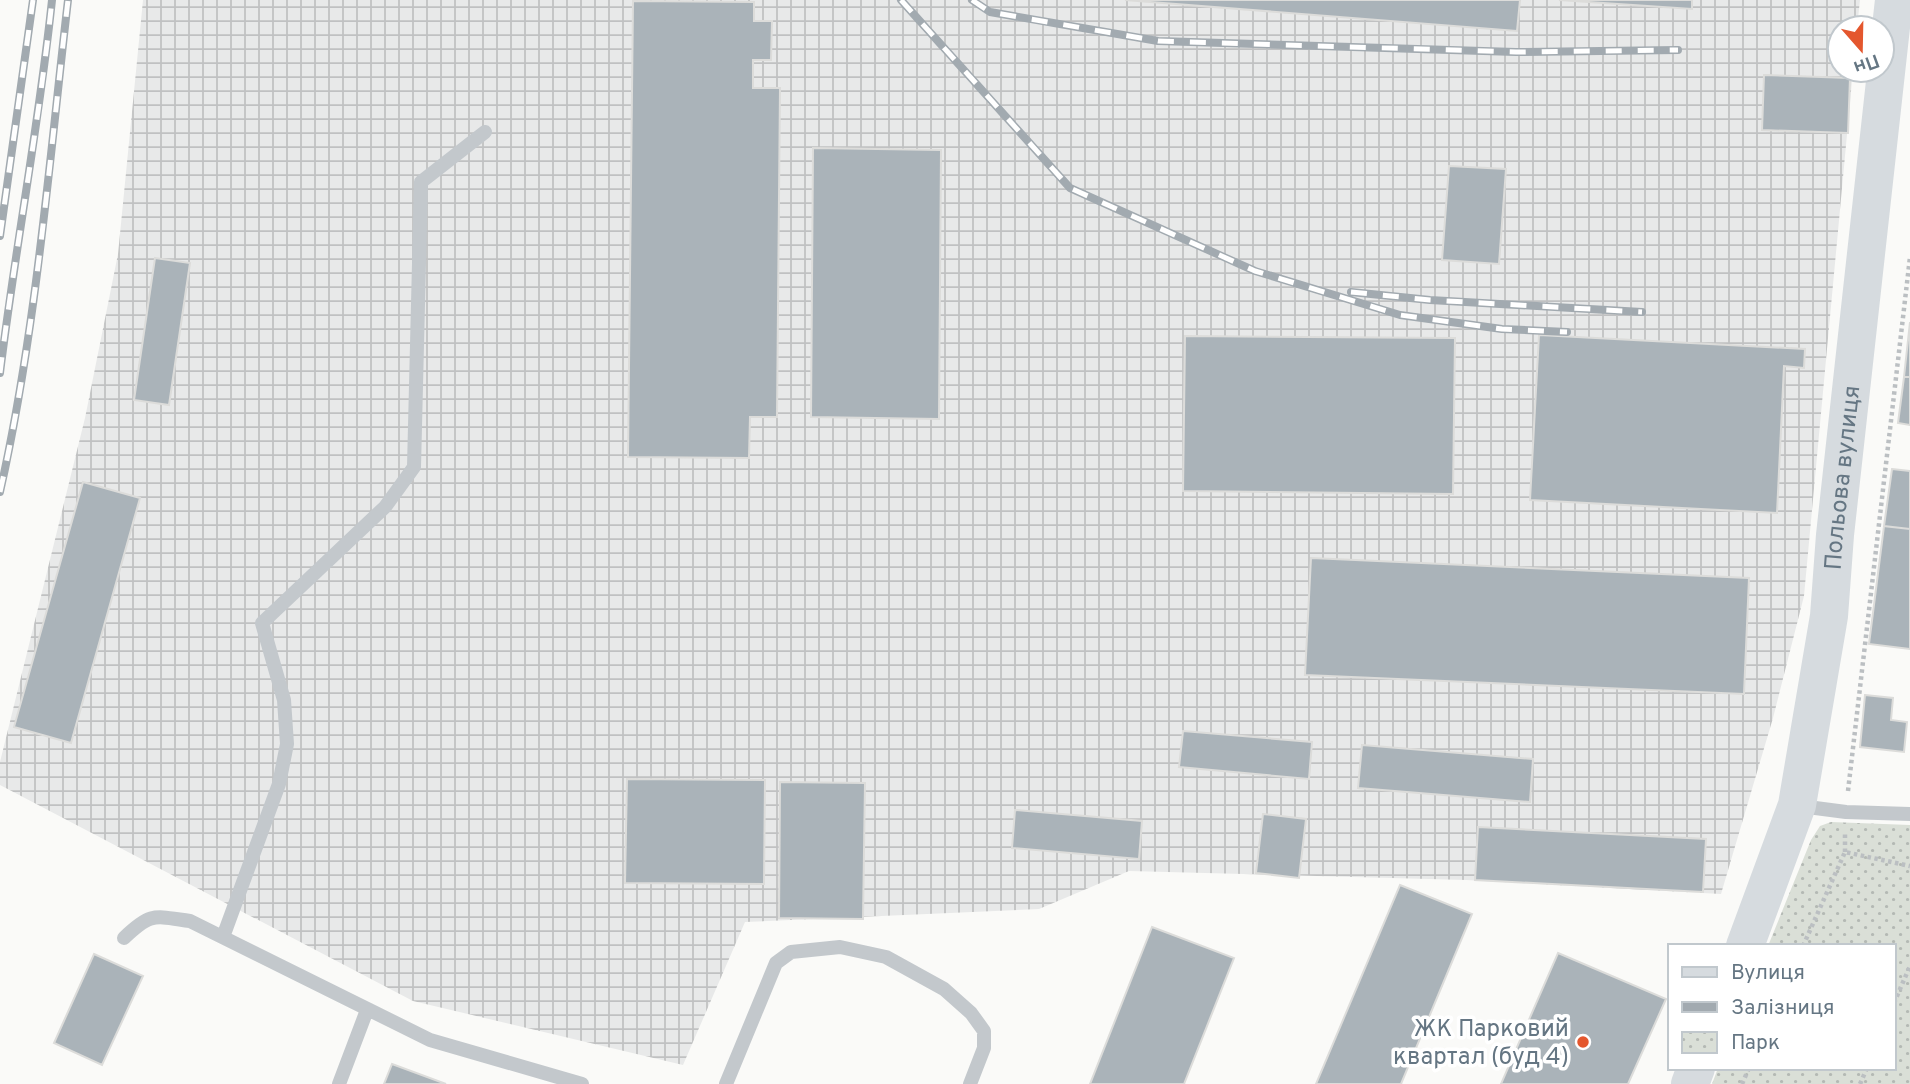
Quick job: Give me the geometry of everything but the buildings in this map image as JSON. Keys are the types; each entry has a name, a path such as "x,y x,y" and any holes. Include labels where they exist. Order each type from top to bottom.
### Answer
{"main road":[{"name":"Польова вулиця","path":"1746,944 1797,805 1829,615 1835,535 1894,0"}],"lane":[{"path":"223,937 279,784 287,744 285,700 262,622 385,506 414,467 421,182 485,132"},
{"path":"1797,805 1846,812 1910,814"},
{"path":"124,939 137,926 155,916 190,921 430,1040 582,1084"},
{"path":"726,1084 776,963 791,952 840,947 886,957 944,989 971,1013 984,1031 984,1048 970,1084"},
{"path":"339,1084 367,1010"}],"path":[{"path":"1804,944 1844,852 1846,812 1910,257"},
{"path":"1844,852 1910,866"},
{"path":"1896,998 1910,966"}],"shaded area":[{"path":"143,0 1860,0 1858,14 1826,14 1826,84 1852,84 1804,596 1773,718 1721,894 1466,880 1129,871 1039,909 745,922 683,1065 413,1001 0,785 0,762 85,418 118,254"}],"green space":[{"path":"1831,822 1910,825 1910,1084 1712,1084 1717,1070 1896,1070 1896,944 1769,944 1811,840 1820,826"}],"railway":[{"path":"0,236 33,0"},
{"path":"0,373 52,0"},
{"path":"0,492 32,309 68,0"},
{"path":"901,0 1070,188 1255,271 1400,315 1502,329 1567,332"},
{"path":"972,0 990,12 1158,41 1516,52 1678,50"},
{"path":"1351,292 1430,300 1642,312"}],"place":[{"name":"ЖК Парковий квартал (буд 4)","path":"1583,1042"}]}
